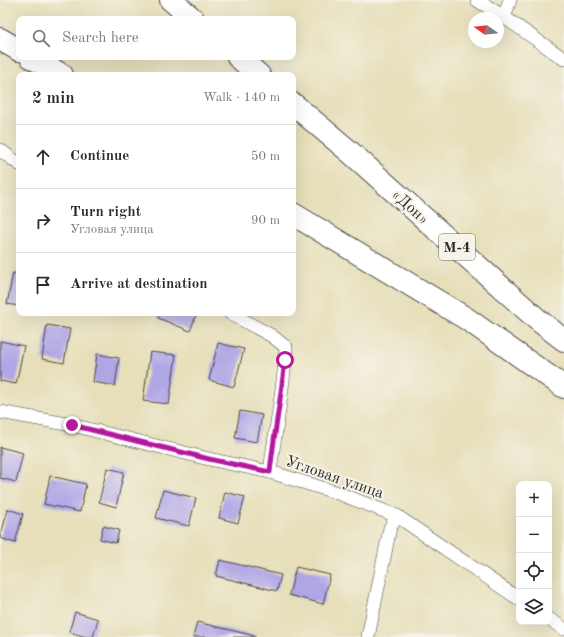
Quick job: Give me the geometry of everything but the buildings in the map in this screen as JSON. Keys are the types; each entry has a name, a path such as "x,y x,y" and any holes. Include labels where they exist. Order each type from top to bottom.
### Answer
{"highway":[{"path":"171,0 190,16"},
{"path":"0,39 16,48"},
{"path":"36,60 57,72"},
{"path":"242,60 256,72"},
{"name":"«Дон»","path":"296,107 350,152 538,320 564,340"},
{"path":"296,216 467,319 564,387"}],"street":[{"path":"477,0 495,12"},
{"path":"510,0 504,18 564,59"},
{"path":"0,150 16,162"},
{"path":"235,316 272,336 286,347 281,396 274,434 270,472"},
{"name":"Угловая улица","path":"0,412 72,425 209,459 270,472 338,492 397,516 516,596"},
{"path":"368,637 390,528 397,516"},
{"path":"552,621 564,629"}],"route":[{"path":"72,425 209,459 270,472 285,360"}]}
